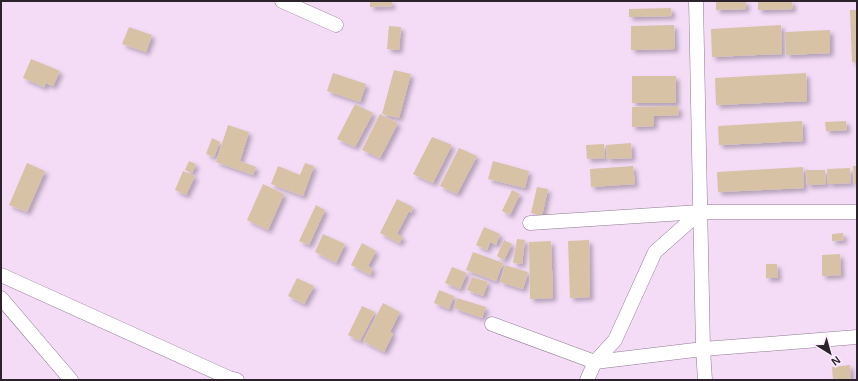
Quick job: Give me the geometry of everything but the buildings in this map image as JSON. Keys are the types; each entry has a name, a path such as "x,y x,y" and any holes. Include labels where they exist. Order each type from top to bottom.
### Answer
{"street":[{"path":"282,1 336,25"},
{"path":"696,1 703,349 705,380"},
{"path":"587,380 595,362 615,340 655,252 700,212"},
{"path":"530,223 700,212 857,212"},
{"path":"1,275 232,379"},
{"path":"1,298 71,380"},
{"path":"492,324 595,362 703,349 857,337"}]}
